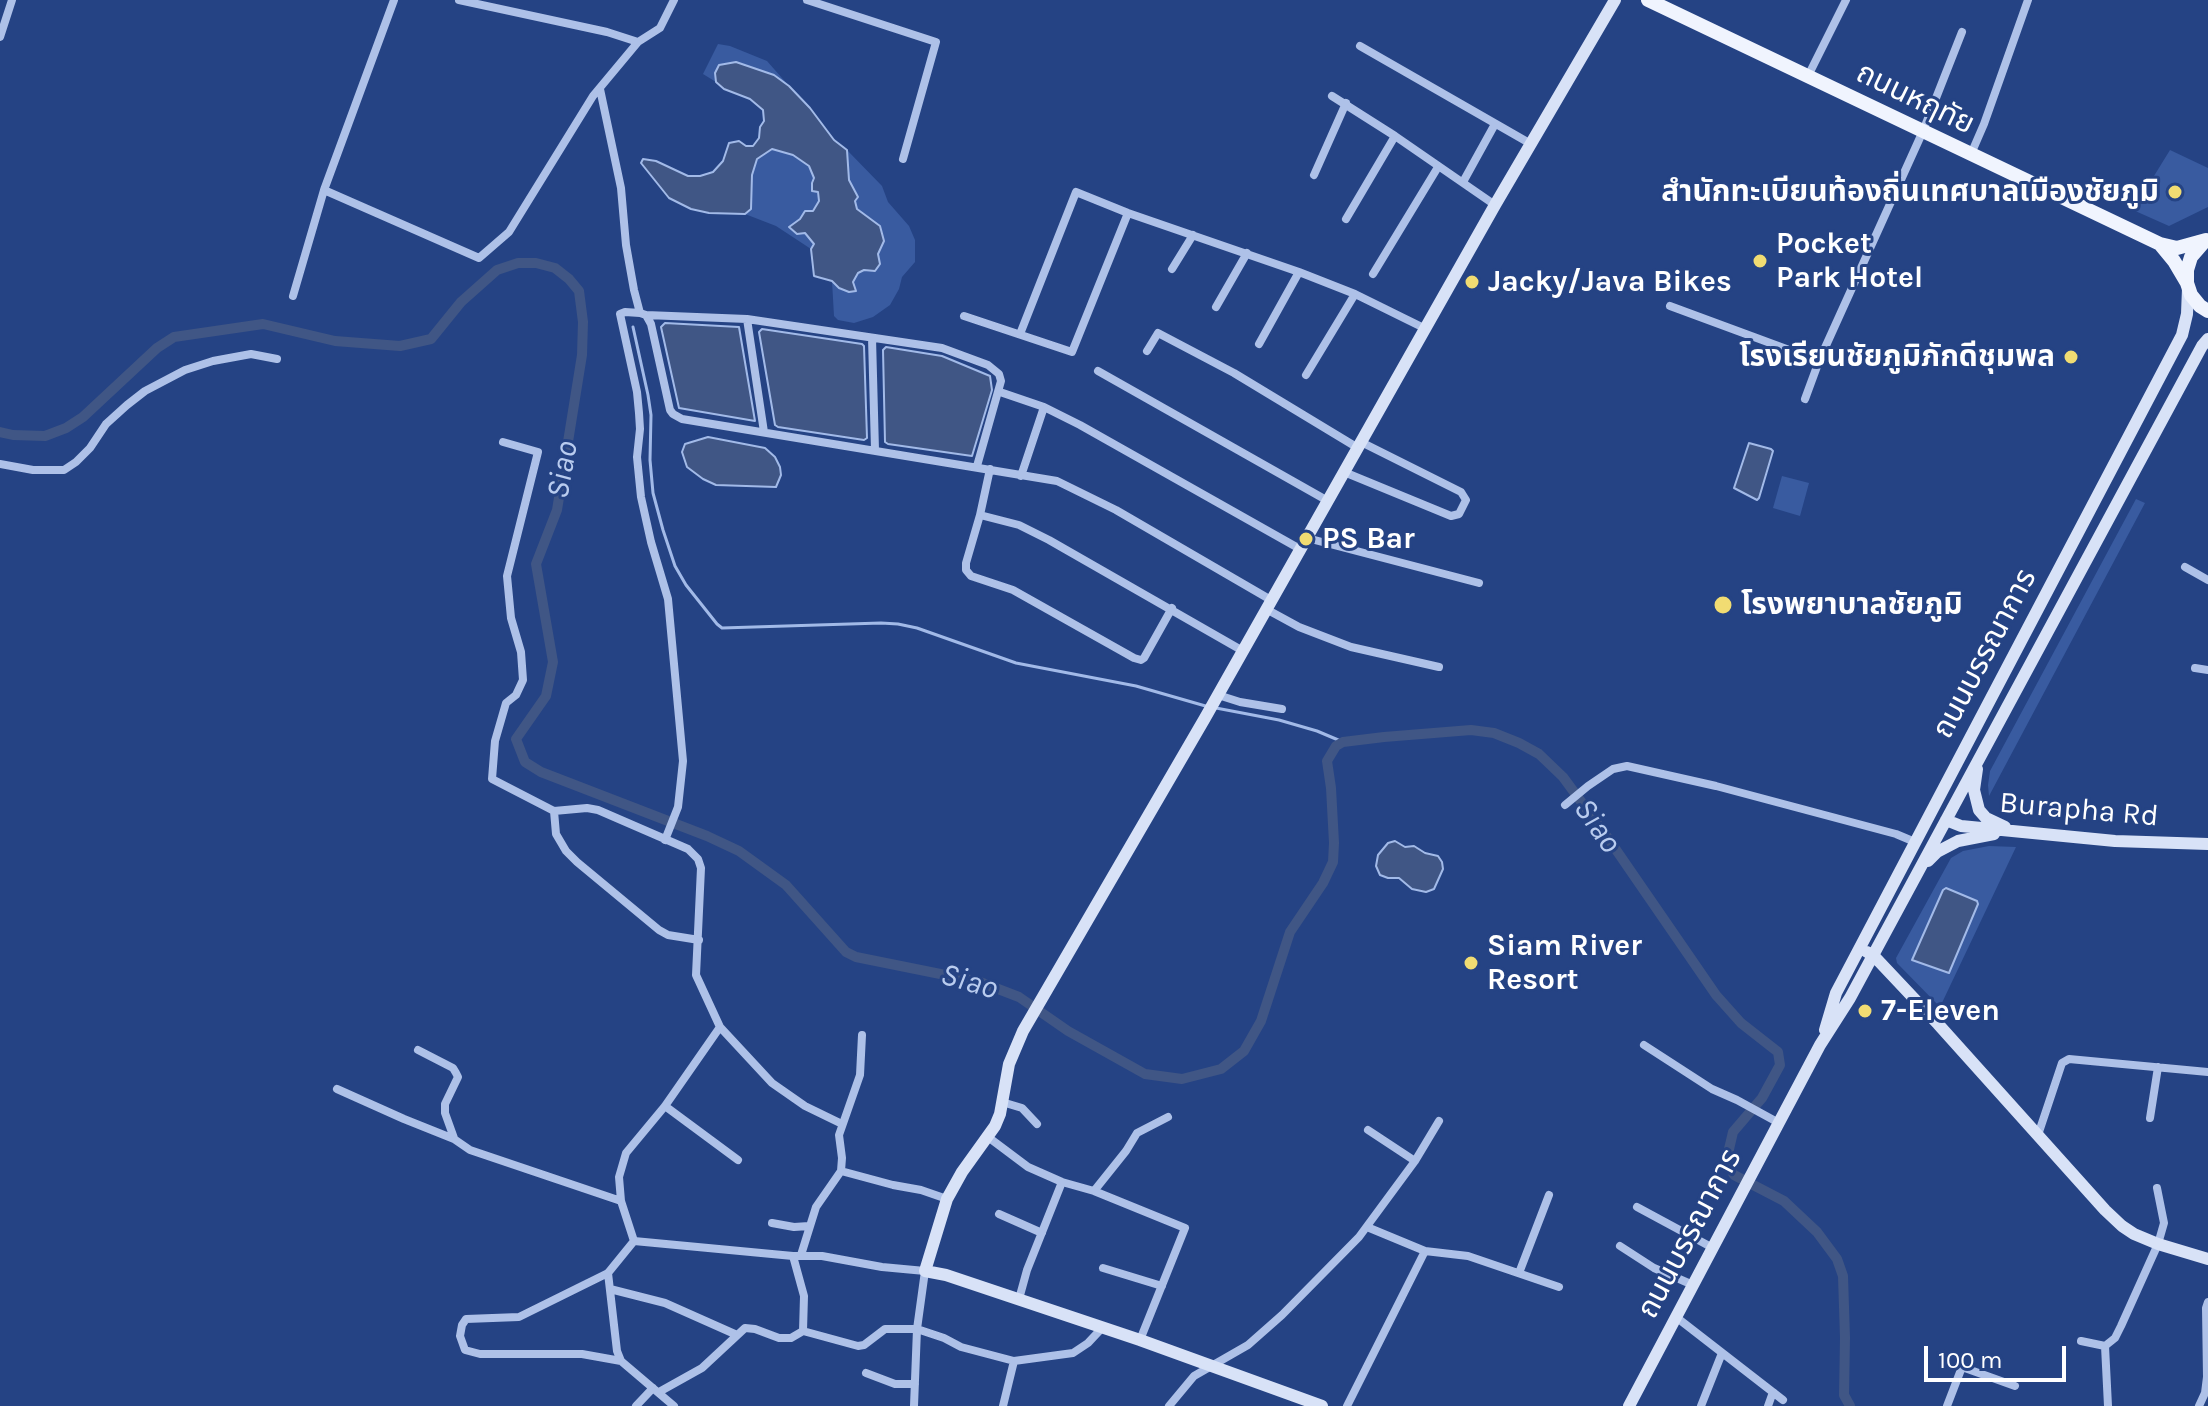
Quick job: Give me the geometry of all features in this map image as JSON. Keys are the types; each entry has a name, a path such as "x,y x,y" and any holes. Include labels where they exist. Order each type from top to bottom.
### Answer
{"main road":[{"name":"ถนนหฤทัย","path":"1648,0 2160,244 2177,248 2207,240"},
{"path":"2188,285 2187,270 2191,257 2207,240"},
{"name":"ถนนหฤทัย","path":"2160,244 2174,261 2191,295 2208,311"}],"street":[{"path":"0,37 12,0"},
{"path":"293,296 324,190 394,0"},
{"path":"324,190 479,258 509,232 600,89 638,42 660,28 674,0"},
{"path":"807,0 936,42 903,159"},
{"path":"914,1406 917,1329 925,1271 947,1199 995,1126 1009,1064 1023,1031 1615,0"},
{"path":"1808,76 1846,0"},
{"path":"1971,154 2028,0"},
{"path":"463,1 607,32 638,42"},
{"path":"1805,399 1819,361 1923,131 1962,32"},
{"path":"1360,46 1531,144"},
{"path":"600,89 621,188 636,313"},
{"path":"1332,96 1495,205"},
{"path":"1314,175 1346,103"},
{"path":"1463,182 1495,124"},
{"path":"1346,219 1395,136"},
{"path":"1373,274 1438,167"},
{"path":"1020,334 1076,192 1299,272 1355,294 1426,329"},
{"path":"964,316 1072,352 1128,213"},
{"path":"1172,269 1193,235"},
{"path":"1216,307 1247,253"},
{"path":"1259,344 1299,272"},
{"name":"ถนนบรรณาการ","path":"1820,1045 1836,993 2182,335 2187,314 2188,285"},
{"path":"1306,375 1355,294"},
{"path":"1670,306 1819,361"},
{"path":"636,313 650,320 670,410 682,419 1057,481 1116,510 1299,627 1351,647 1439,667"},
{"path":"666,838 678,807 683,761 668,599 641,497 637,457 639,413 620,314 747,319 942,348 988,365 999,374 1000,392 977,466"},
{"path":"747,319 764,432"},
{"path":"1147,351 1158,333 1360,445 1461,492 1466,500 1459,514 1451,516 1344,472"},
{"path":"872,338 875,450"},
{"name":"ถนนบรรณาการ","path":"1629,1406 1820,1045 1850,998 2208,339"},
{"path":"0,464 33,470 64,470 90,448 106,424 127,405 145,391 185,370 251,354 277,359"},
{"path":"1098,371 1328,501"},
{"path":"1000,392 1044,407 1304,544 1479,583"},
{"path":"1021,476 1044,407"},
{"path":"2135,424 2154,434"},
{"path":"503,442 538,452 507,576 511,618 521,652 523,680 516,695 506,703 495,741 492,779 554,811 598,810 688,849 698,859 701,868 696,975 720,1027 772,1083 805,1106 842,1124"},
{"path":"990,469 966,563 968,574 1013,590 1141,660 1172,608"},
{"path":"980,515 1029,530 1172,608 1243,651"},
{"path":"2067,554 2085,563"},
{"path":"2185,567 2208,580"},
{"path":"2195,668 2208,670"},
{"path":"1216,698 1282,709"},
{"path":"1983,714 1999,722"},
{"path":"1983,751 1974,790 1979,810 1986,818 2017,832"},
{"path":"1565,805 1613,769 1627,766 1716,786 1896,834 1915,842"},
{"path":"554,811 556,834 577,862 659,930 668,935 699,940"},
{"path":"1931,812 1946,820"},
{"name":"Burapha Rd","path":"1946,820 1961,826 2115,841 2208,844"},
{"path":"1921,868 1937,852 1958,841 2017,832"},
{"path":"1860,948 1873,955 2122,1226 2158,1244 2208,1259"},
{"path":"634,1241 621,1201 619,1177 626,1153 665,1106 720,1027"},
{"path":"803,1331 806,1308 797,1255 816,1207 841,1171 839,1135 860,1075 862,1035"},
{"path":"1644,1045 1712,1089 1779,1123"},
{"path":"418,1050 453,1068 458,1077 445,1104 454,1139"},
{"path":"2038,1135 2062,1063 2069,1059 2208,1072"},
{"path":"2150,1118 2158,1067"},
{"path":"337,1089 454,1139 470,1150 621,1201"},
{"path":"1002,1102 1022,1108 1037,1124"},
{"path":"665,1106 738,1160"},
{"path":"1094,1191 1137,1133 1168,1117"},
{"path":"1169,1406 1194,1376 1248,1345 1282,1315 1367,1227 1415,1161 1439,1121"},
{"path":"1368,1130 1415,1161"},
{"path":"988,1137 1028,1167 1185,1228 1140,1340"},
{"path":"841,1171 947,1199"},
{"path":"1019,1299 1062,1182"},
{"path":"2105,1346 2115,1338 2158,1244 2164,1223 2157,1188"},
{"path":"1519,1273 1549,1195"},
{"path":"1637,1207 1713,1248"},
{"path":"999,1214 1042,1233"},
{"path":"772,1223 809,1226"},
{"path":"1367,1227 1425,1251 1468,1256 1559,1287"},
{"path":"634,1241 822,1256 946,1275 1140,1340 1322,1406"},
{"path":"621,1361 582,1354 480,1354 465,1350 460,1336 466,1319 519,1317 608,1273 634,1241"},
{"path":"1620,1246 1654,1268 1693,1285"},
{"path":"1347,1406 1425,1251"},
{"path":"1103,1268 1162,1286"},
{"path":"608,1273 617,1351 621,1361 674,1406"},
{"path":"610,1289 665,1303 737,1335"},
{"path":"2199,1406 2207,1377 2208,1302"},
{"path":"1676,1317 1783,1400"},
{"path":"636,1406 656,1390 702,1368 745,1328 779,1338 803,1331 858,1346 885,1329 917,1329 961,1347 1014,1361 1073,1353 1102,1328"},
{"path":"2081,1341 2105,1346"},
{"path":"2105,1346 2108,1406"},
{"path":"1701,1406 1722,1353"},
{"path":"1003,1406 1014,1361"},
{"path":"1947,1406 1962,1367 2015,1386"},
{"path":"866,1373 895,1384 915,1384"},
{"path":"1768,1406 1773,1392"}],"shaded area":[{"path":"718,44 767,61 789,86 774,75 715,73 716,82 703,74"},
{"path":"736,62 774,75 789,86 834,140 847,150 849,180 858,197 855,201 857,209 880,226 884,241 878,254 880,264 875,271 858,273 853,282 856,291 849,292 832,281 814,276 811,249 814,244 805,233 797,234 789,227 805,211 813,211 819,201 818,192 812,191 814,178 809,166 793,155 772,149 757,159 752,175 751,209 745,214 691,209 669,198 641,163 643,159 656,161 688,176 700,176 713,172 723,161 729,143 739,141 753,146 764,121 763,110 750,99 724,89 716,82 715,73 719,65"},
{"path":"772,149 793,154 809,166 814,178 819,201 813,211 805,212 800,219 805,233 814,244 811,249 776,226 745,214 751,209 752,175 757,159"},
{"path":"847,150 882,186 888,202 909,226 915,240 915,262 902,277 890,305 873,317 854,323 838,320 834,316 832,281 839,288 853,282 878,254 884,241 866,215 857,209 855,201 858,196 849,180"},
{"path":"2170,150 2208,168 2208,207 2169,226 2133,210"},
{"path":"665,323 739,327 755,421 679,408 661,327"},
{"path":"762,329 864,346 867,438 864,440 775,425 759,332"},
{"path":"886,347 942,356 990,376 992,390 972,456 885,442 883,350"},
{"path":"708,437 765,448 780,467 781,475 776,487 716,485 703,479 687,467 682,452 685,444"},
{"path":"1749,443 1773,451 1757,500 1734,488"},
{"path":"1782,476 1809,483 1800,516 1773,508"},
{"path":"2136,499 2145,503 1989,796 1990,771"},
{"path":"1395,841 1438,856 1443,869 1434,889 1426,892 1412,889 1399,878 1380,875 1376,866 1378,855 1388,843"},
{"path":"1989,846 2016,847 1940,1007 1897,963 1896,958 1951,858 1963,851"},
{"path":"1946,888 1978,904 1949,973 1912,960"}],"waterway":[{"name":"Siao","path":"0,432 45,436 66,428 83,417 157,348 174,337 263,324 335,341 400,346 431,339 461,302 497,270 518,263 536,263 555,268 579,291 583,322 582,355 557,510 536,564 553,662 546,696 516,739 525,762 541,772 739,851 786,885 846,952 856,957 980,982 1019,997 1068,1031 1145,1074 1182,1079 1221,1069 1244,1051 1261,1021 1290,932 1323,883 1333,862 1327,761 1336,746 1343,742 1384,737 1471,730 1494,733 1519,743 1539,754 1563,777 1716,995 1741,1023 1778,1052 1780,1065 1762,1098 1733,1132 1726,1162 1734,1175 1784,1201 1817,1232 1837,1259 1843,1276 1844,1395 1850,1406"},
{"path":"633,327 651,415 653,493 663,530 675,566 686,585 722,628 898,624 1016,663 1136,686 1209,707"},
{"path":"1216,708 1279,720 1343,742"}],"place":[{"name":"สำนักทะเบียนท้องถิ่นเทศบาลเมืองชัยภูมิ","path":"2175,192"},
{"name":"Pocket Park Hotel","path":"1760,261"},
{"name":"Jacky/Java Bikes","path":"1472,282"},
{"name":"โรงเรียนชัยภูมิภักดีชุมพล","path":"2071,357"},
{"name":"PS Bar","path":"1306,539"},
{"name":"โรงพยาบาลชัยภูมิ","path":"1723,605"},
{"name":"Siam River Resort","path":"1471,963"},
{"name":"7-Eleven","path":"1865,1011"}]}
